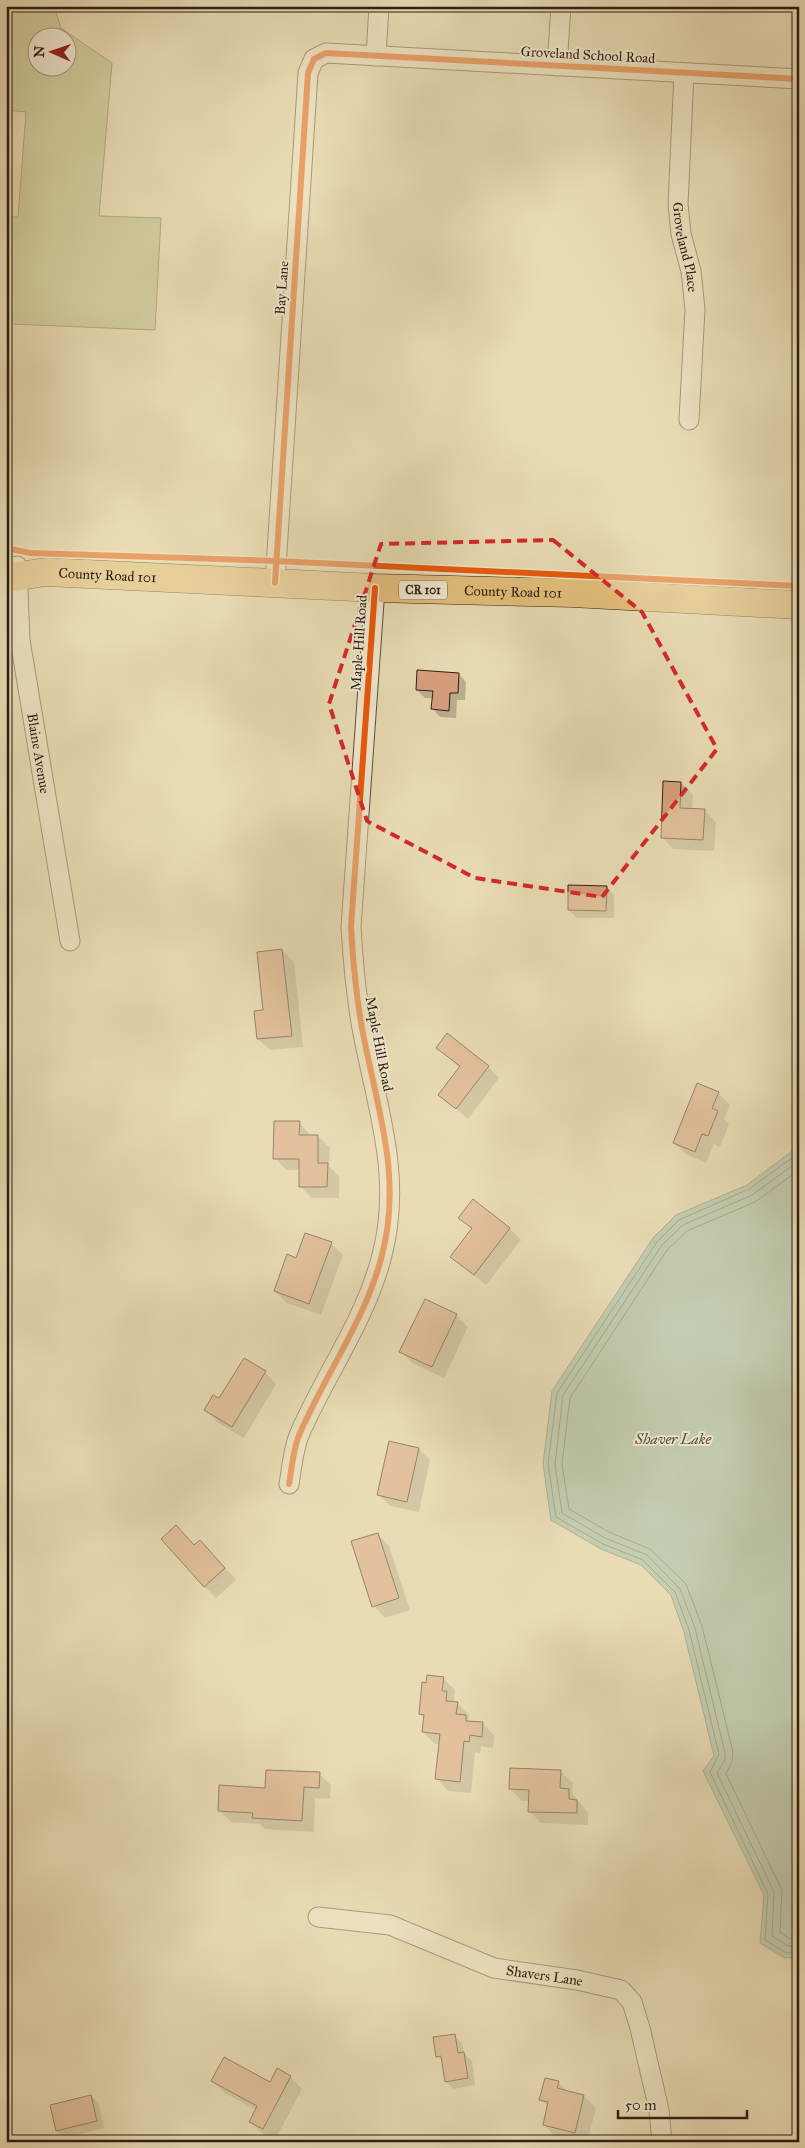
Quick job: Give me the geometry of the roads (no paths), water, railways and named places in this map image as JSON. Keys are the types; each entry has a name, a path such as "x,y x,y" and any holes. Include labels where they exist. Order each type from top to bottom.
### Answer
{"main road":[{"name":"County Road 101","path":"12,570 275,584 572,593 799,605"}],"street":[{"path":"376,56 379,6"},
{"path":"557,66 561,6"},
{"name":"Bay Lane","path":"275,584 308,73 314,59 326,53 376,56"},
{"name":"Groveland School Road","path":"376,56 799,79"},
{"name":"Groveland Place","path":"684,73 678,204 681,234 691,271 695,309 689,420"},
{"name":"Blaine Avenue","path":"12,570 20,640 70,940"},
{"name":"Maple Hill Road","path":"289,1484 299,1435 368,1298 382,1254 390,1210 388,1164 383,1121 362,1029 354,978 351,927 375,588"},
{"name":"Shavers Lane","path":"318,1918 390,1925 494,1968 577,1980 621,1990 632,2002 640,2028 659,2110 662,2142"}],"water":[{"name":"Shaver Lake","path":"799,1146 799,1957 785,1958 760,1943 764,1895 703,1771 714,1756 684,1632 671,1595 641,1565 601,1549 551,1520 543,1464 552,1391 653,1238 676,1215 747,1185"}]}
